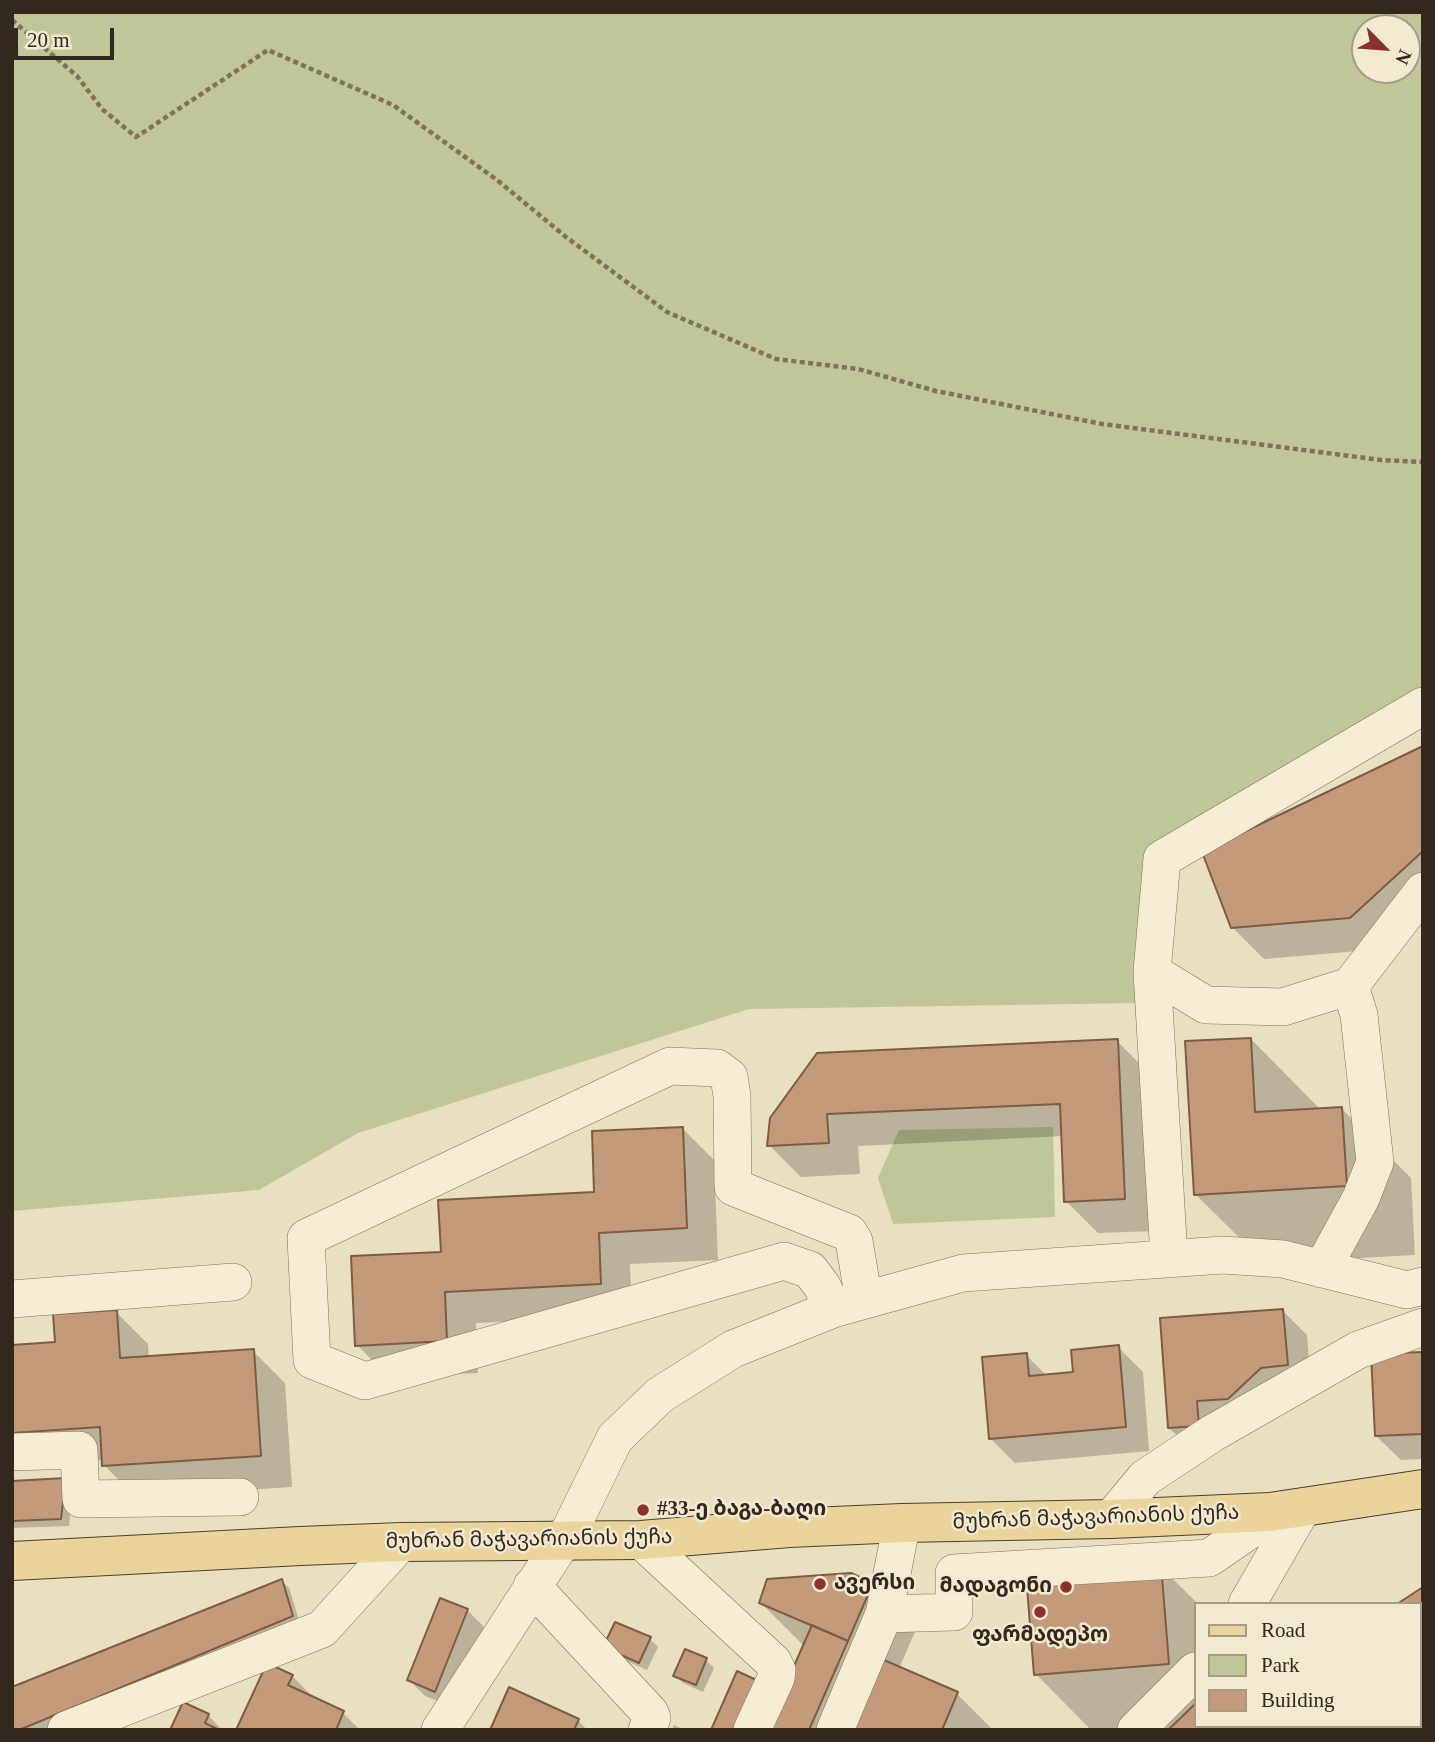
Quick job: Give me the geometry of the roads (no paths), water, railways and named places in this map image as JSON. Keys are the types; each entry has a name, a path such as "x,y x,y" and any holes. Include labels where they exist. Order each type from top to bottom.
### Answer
{"main road":[{"name":"მუხრან მაჭავარიანის ქუჩა","path":"12,1561 242,1548 401,1542 641,1540 789,1528 1111,1519 1286,1510 1423,1489"}],"street":[{"path":"1169,1257 1152,972 1162,859 1423,706"},
{"path":"1152,972 1206,1005 1283,1006 1350,986 1423,891"},
{"path":"1322,1269 1361,1198 1375,1162 1359,1015 1350,986"},
{"path":"670,1066 717,1068 729,1077 732,1096 733,1187 849,1233 854,1241 848,1304 822,1286 810,1270 784,1261 365,1381 312,1360 306,1238 670,1066"},
{"path":"440,1730 571,1528 615,1438 660,1395 733,1349 848,1304 964,1273 1223,1255 1283,1259 1407,1290 1423,1286"},
{"path":"12,1300 233,1282"},
{"path":"1111,1519 1145,1478 1213,1433 1358,1350 1423,1327"},
{"path":"12,1452 79,1450 81,1499 240,1497"},
{"path":"954,1573 1209,1558 1257,1525 1286,1510"},
{"path":"1248,1602 1286,1510"},
{"path":"835,1730 884,1614 902,1523"},
{"path":"884,1614 954,1612 954,1573 948,1523"},
{"path":"641,1540 774,1662 776,1678 752,1730"},
{"path":"66,1730 322,1629 401,1542"},
{"path":"532,1586 650,1713 652,1718 648,1730"},
{"path":"1136,1730 1194,1672"}],"place":[{"name":"#33-ე ბაგა-ბაღი","path":"643,1510"},
{"name":"ავერსი","path":"820,1584"},
{"name":"მადაგონი","path":"1066,1587"},
{"name":"ფარმადეპო","path":"1040,1612"}]}
